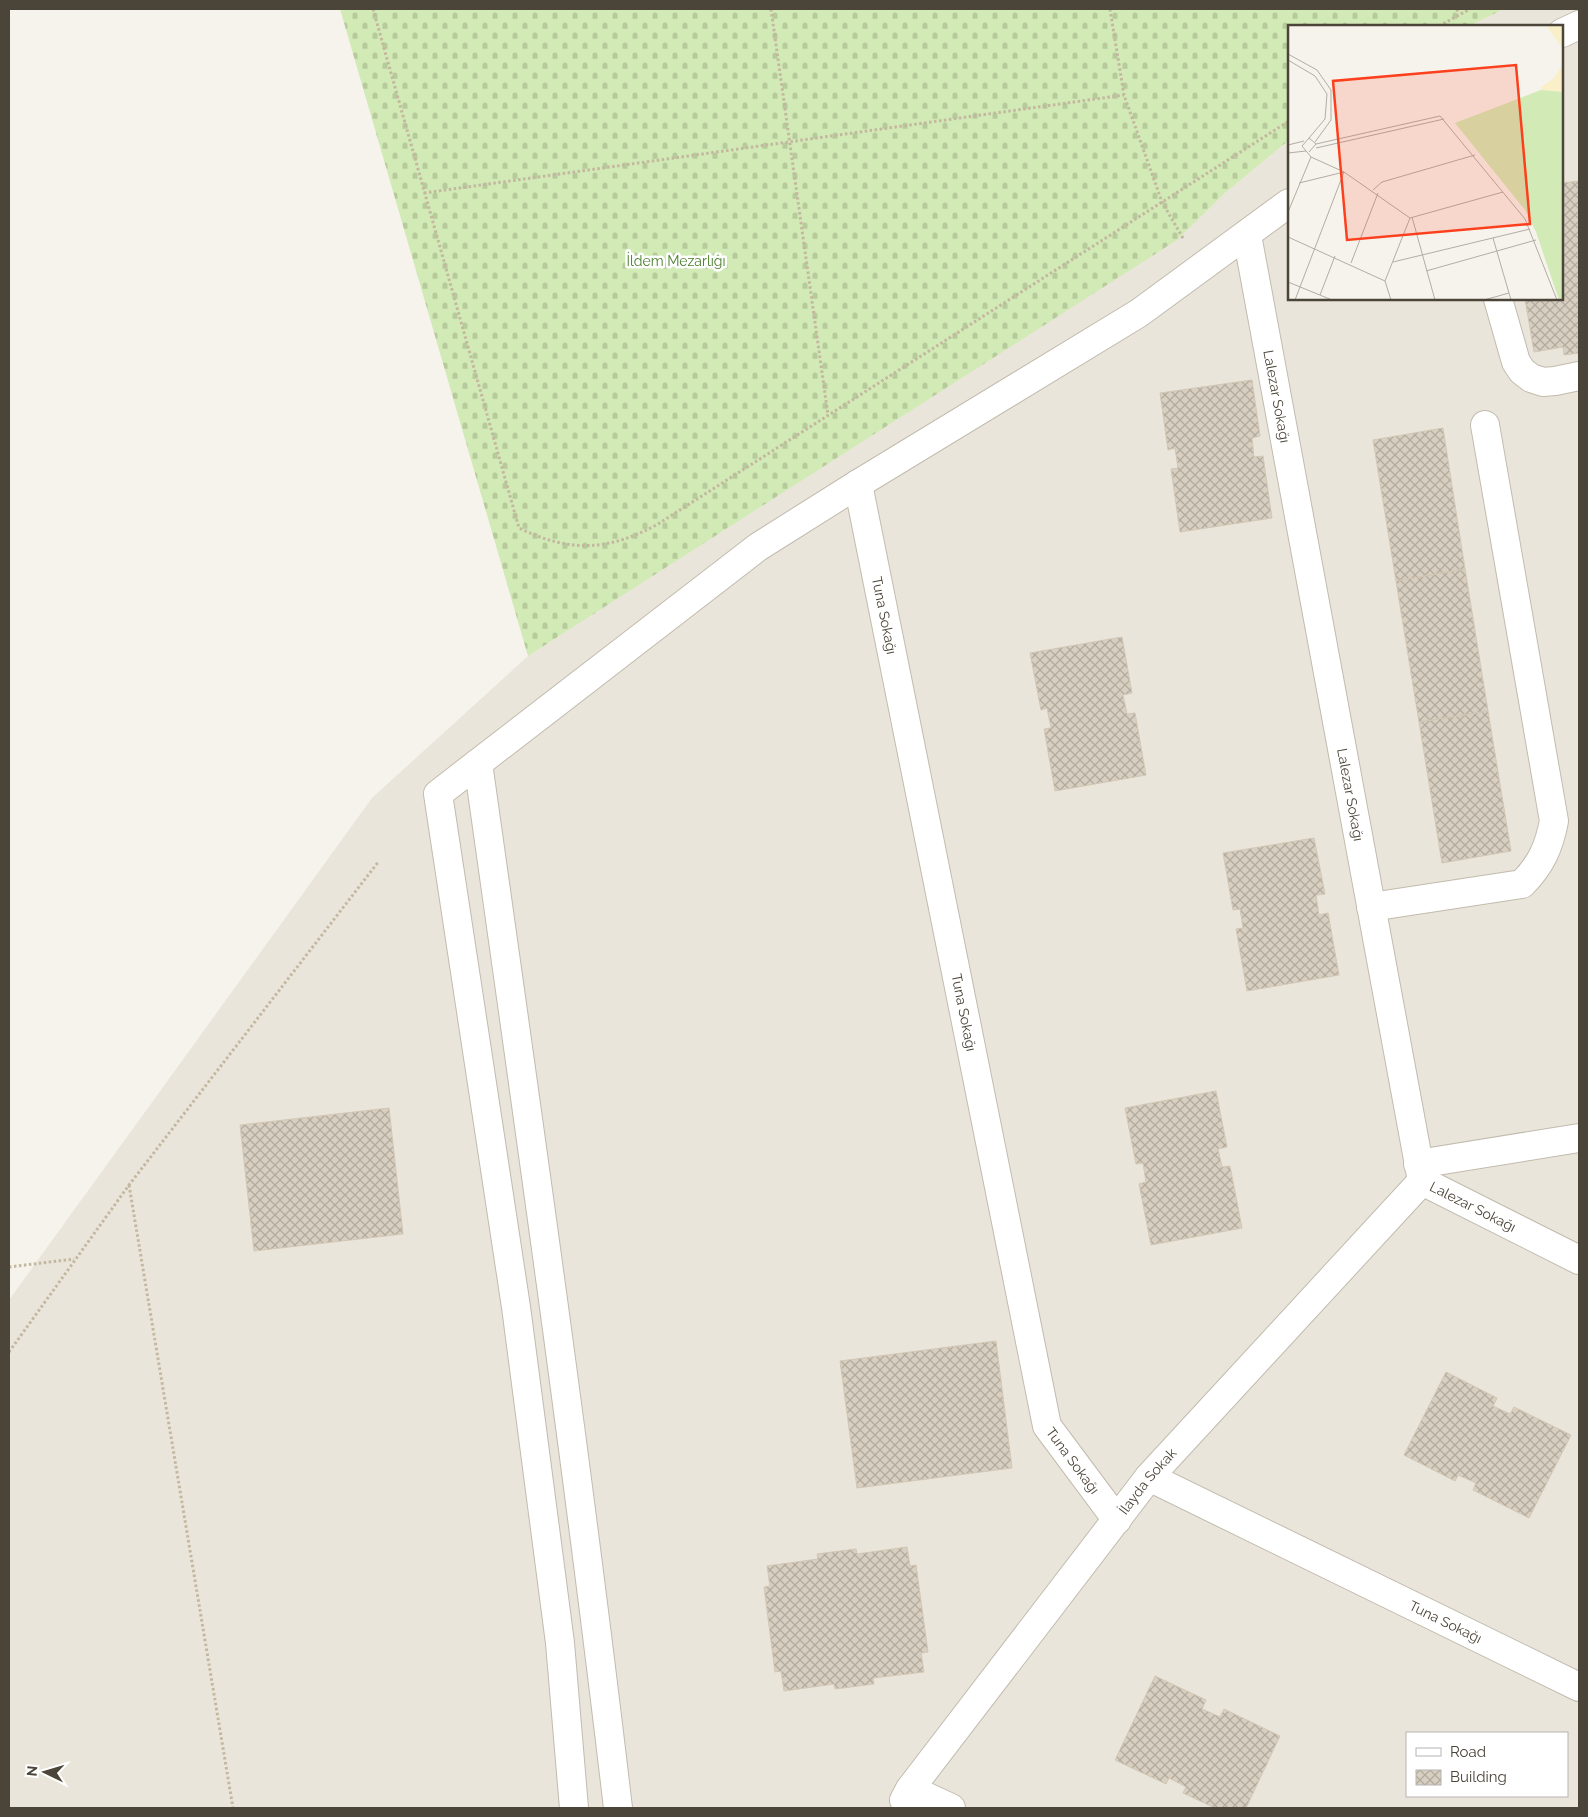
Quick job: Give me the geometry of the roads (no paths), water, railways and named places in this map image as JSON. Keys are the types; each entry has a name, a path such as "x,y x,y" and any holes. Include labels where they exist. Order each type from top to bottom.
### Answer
{"street":[{"path":"1563,33 1579,25"},
{"path":"574,1808 560,1643 516,1307 438,794 758,548 858,484 1139,313 1288,204"},
{"name":"Lalezar Sokağı","path":"1247,235 1420,1172 1579,1260"},
{"path":"1498,300 1516,362 1522,371 1531,378 1543,382 1579,376"},
{"path":"1371,907 1522,884 1543,859 1550,841 1554,822 1485,425"},
{"name":"Tuna Sokağı","path":"858,484 1047,1426 1117,1520"},
{"path":"478,764 539,1193 594,1603 618,1808"},
{"path":"1420,1172 1579,1138"},
{"name":"İlayda Sokak","path":"907,1802 1149,1477 1420,1172"},
{"name":"Tuna Sokağı","path":"1149,1477 1579,1687"},
{"path":"907,1802 951,1808"}],"park label":[{"name":"İldem Mezarlığı","path":"676,261"}]}
